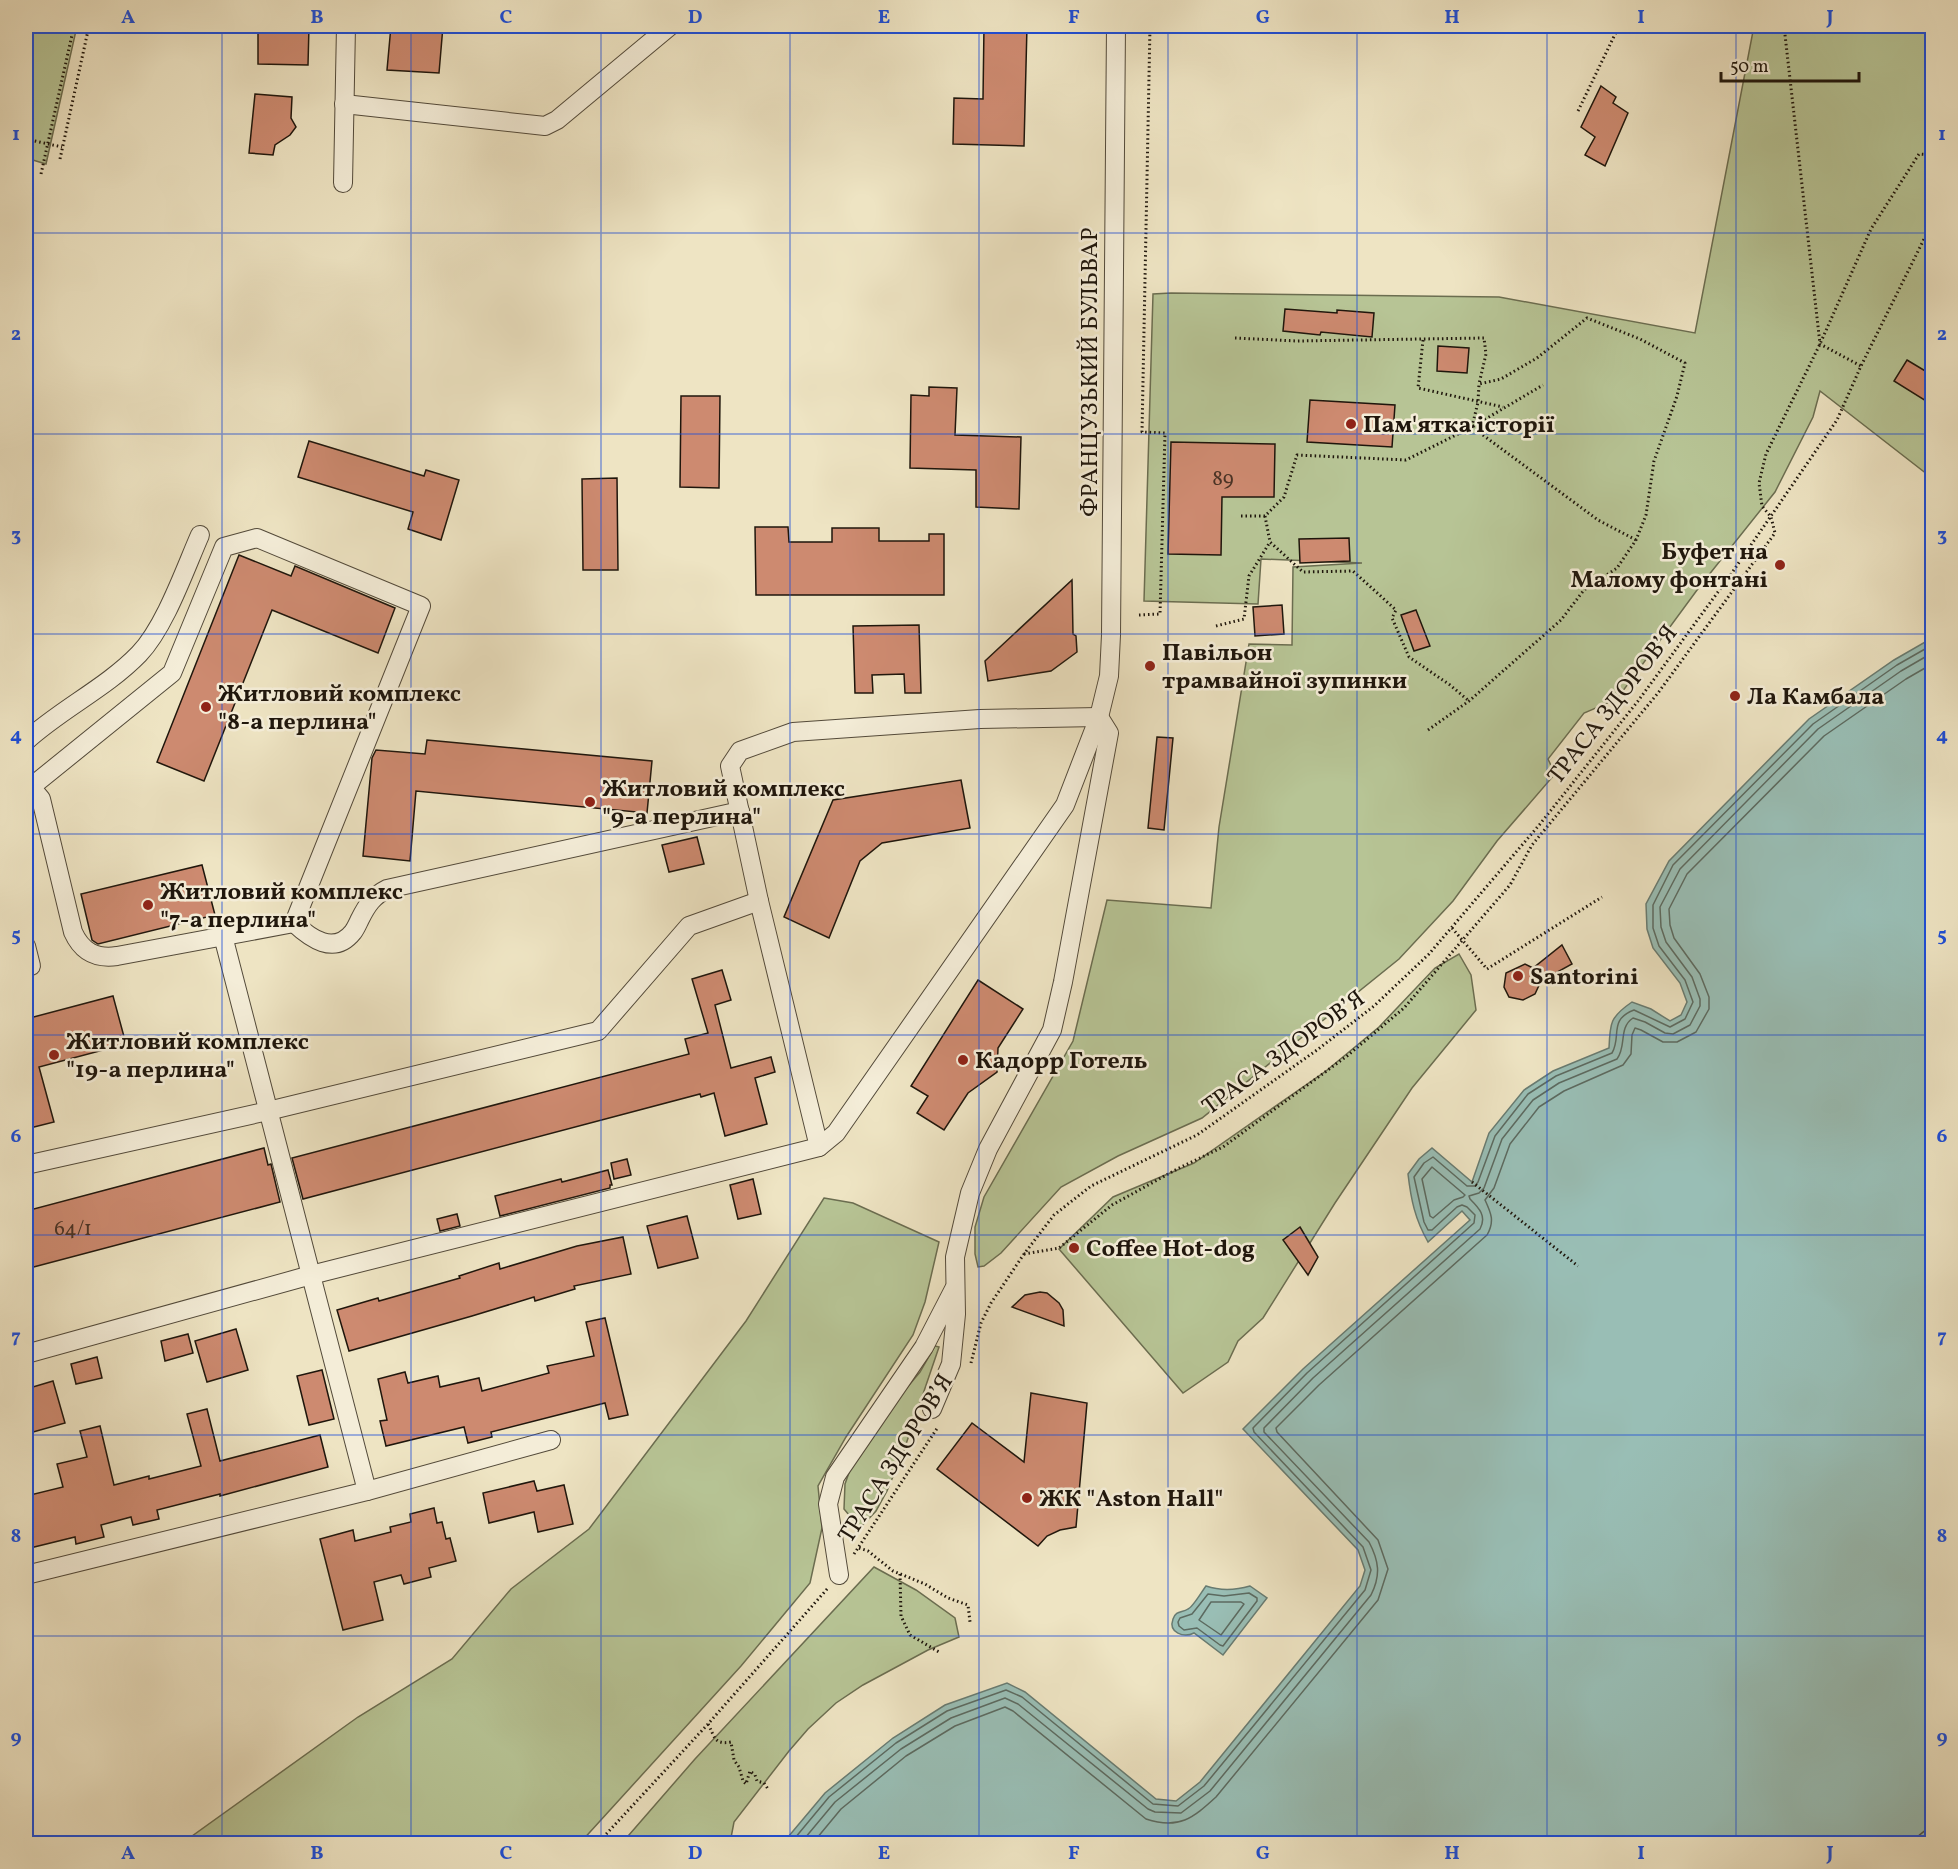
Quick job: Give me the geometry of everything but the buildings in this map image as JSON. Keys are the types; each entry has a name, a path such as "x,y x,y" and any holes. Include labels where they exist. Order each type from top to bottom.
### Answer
{"street":[{"path":"343,183 346,26"},
{"path":"344,104 545,126 557,120 670,26"},
{"name":"ФРАНЦУЗЬКИЙ БУЛЬВАР","path":"819,1148 836,1133 1065,805 1099,717 1109,676 1111,635 1116,26"},
{"path":"26,741 124,668 141,652 164,616 200,535"},
{"path":"257,538 421,606 294,923 106,958 95,956 85,950 73,932 41,799 28,785 172,674 224,547 257,538"},
{"path":"26,1354 311,1275 819,1148 759,901 730,766 740,751 793,732 980,719 1099,717 1109,734 1067,962 1052,1030 988,1149 970,1193 955,1257 956,1314 951,1364 936,1416"},
{"path":"294,923 307,936 319,942 332,944 344,940 354,932 367,904 387,889 740,811"},
{"path":"26,1165 268,1111 598,1031 689,926 759,901"},
{"path":"223,936 367,1491"},
{"path":"26,946 31,966"},
{"path":"839,1575 828,1504 835,1477 924,1347 955,1287"},
{"path":"26,1575 367,1491 551,1440"}],"path":[{"path":"41,174 74,26"},
{"path":"60,159 89,26"},
{"path":"1139,615 1160,614 1165,434 1142,432 1149,26"},
{"path":"1578,111 1619,26"},
{"path":"1649,26 1658,30"},
{"path":"1784,26 1820,344"},
{"path":"26,139 62,147"},
{"path":"1024,1254 1059,1248 1112,1205 1223,1147 1347,1056 1404,1008 1510,885 1533,845 1665,684 1774,533 1771,517 1762,506 1759,483 1766,454 1820,344 1871,229 1919,154 1932,155"},
{"name":"ТРАСА ЗДОРОВ’Я","path":"970,1364 981,1323 991,1303 1054,1215 1091,1186 1197,1135 1317,1050 1374,1006 1429,954 1540,824 1638,701 1771,517 1837,420 1861,366 1932,224"},
{"path":"1428,730 1469,701 1561,620 1584,590 1617,568 1636,540 1646,515 1654,461 1677,396 1685,363 1640,339 1587,318 1537,358 1501,379 1479,384"},
{"path":"1234,338 1297,341 1484,338 1486,354 1472,427"},
{"path":"1423,340 1418,388 1504,408"},
{"path":"1820,344 1861,366"},
{"path":"1241,516 1265,516 1284,497 1297,455 1407,460 1472,427 1544,385"},
{"path":"1472,427 1598,520 1636,540"},
{"path":"1265,516 1270,542 1303,572 1353,571 1396,610 1392,618 1409,657 1469,701"},
{"path":"1216,626 1244,619 1249,576 1270,542"},
{"path":"1452,928 1487,969 1602,897"},
{"path":"1472,1182 1578,1266"},
{"name":"ТРАСА ЗДОРОВ’Я","path":"597,1844 708,1724 839,1575 859,1548 936,1416"},
{"path":"859,1548 868,1551 893,1571 925,1584 948,1598 968,1605 970,1622"},
{"path":"900,1574 901,1616 910,1635 939,1653"},
{"path":"708,1724 718,1742 731,1742 734,1760 740,1767 746,1784 750,1771 768,1789"}],"green space":[{"path":"26,26 77,26 46,164 26,158"},
{"path":"1754,26 1932,26 1932,478 1820,391 1813,417 1775,492 1700,586 1617,699 1584,713 1548,759 1555,774 1497,841 1453,901 1399,959 1202,1118 1118,1156 1061,1187 1001,1253 984,1266 978,1267 975,1254 975,1227 984,1197 1073,1041 1107,900 1211,908 1219,827 1249,644 1292,645 1293,567 1362,563 1261,559 1258,604 1144,601 1153,294 1499,297 1695,333"},
{"path":"1459,954 1471,975 1476,1010 1412,1088 1335,1203 1263,1318 1238,1341 1228,1362 1183,1393 1059,1249 1113,1197 1194,1163 1326,1071 1379,1027 1435,968"},
{"path":"824,1198 853,1203 939,1242 925,1302 913,1335 846,1437 818,1486 822,1528 810,1583 741,1666 580,1843 181,1844 358,1717 452,1659 511,1589 589,1529 746,1321"},
{"path":"935,1346 939,1347 904,1450 876,1511 860,1528 844,1509 845,1484 851,1467 894,1403 920,1372"},
{"path":"874,1567 916,1590 955,1618 959,1637 928,1650 863,1685 836,1703 808,1729 789,1751 734,1822 730,1843 622,1843 695,1759"}],"water":[{"path":"1932,638 1932,1843 783,1843 825,1793 893,1738 945,1705 1007,1683 1025,1692 1156,1799 1176,1801 1200,1782 1360,1586 1365,1570 1358,1550 1243,1429 1303,1369 1470,1220 1462,1211 1428,1242 1414,1209 1408,1174 1419,1159 1432,1148 1472,1182 1489,1133 1524,1090 1553,1071 1609,1048 1613,1021 1625,1007 1632,1002 1651,1009 1670,1021 1681,1015 1687,1002 1680,983 1653,948 1647,929 1646,904 1669,861 1809,719 1894,660"},
{"path":"1206,1586 1228,1589 1250,1586 1267,1598 1223,1655 1194,1633 1186,1635 1178,1633 1172,1624 1176,1614 1190,1608"}],"ferry route":[{"path":"1908,1844 1932,1825"}],"place":[{"name":"Пам'ятка історії","path":"1351,424"},
{"name":"Буфет на Малому фонтані","path":"1780,565"},
{"name":"Павільон трамвайної зупинки","path":"1150,666"},
{"name":"Ла Камбала","path":"1735,696"},
{"name":"Житловий комплекс \"8-а перлина\"","path":"206,707"},
{"name":"Житловий комплекс \"9-а перлина\"","path":"590,802"},
{"name":"Житловий комплекс \"7-а перлина\"","path":"148,905"},
{"name":"Santorini","path":"1518,976"},
{"name":"Житловий комплекс \"19-а перлина\"","path":"54,1055"},
{"name":"Кадорр Готель","path":"963,1060"},
{"name":"Coffee Hot-dog","path":"1074,1248"},
{"name":"ЖК \"Aston Hall\"","path":"1027,1498"}]}
